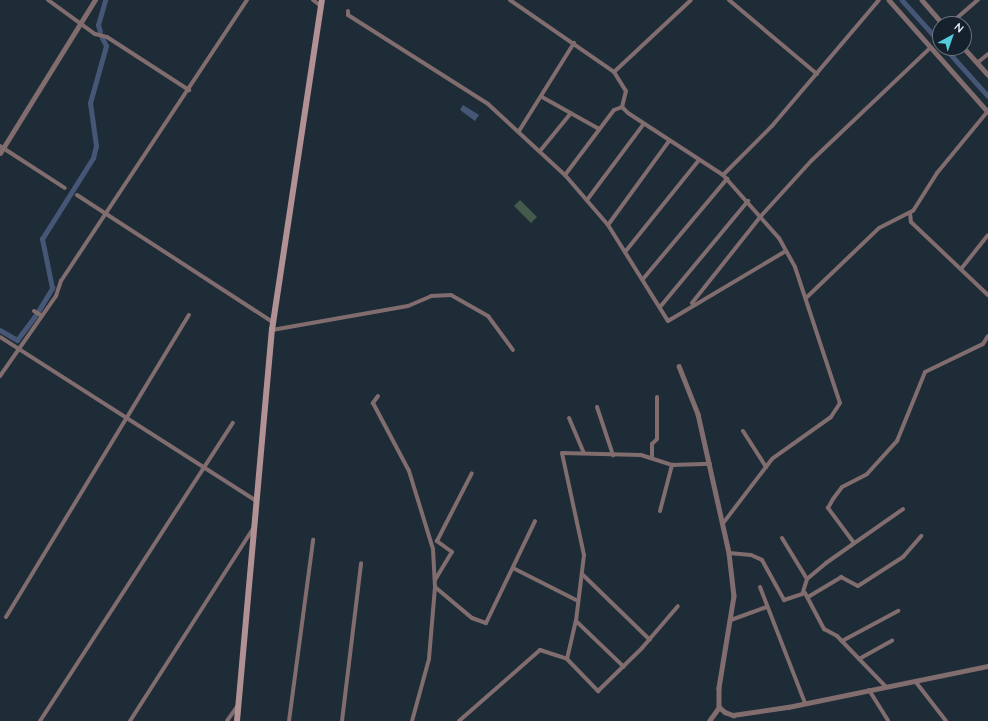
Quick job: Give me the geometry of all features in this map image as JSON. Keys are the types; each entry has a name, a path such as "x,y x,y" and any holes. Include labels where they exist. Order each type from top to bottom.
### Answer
{"main road":[{"path":"238,721 238,704 272,330 322,3"}],"street":[{"path":"48,0 82,21 95,34 107,38 189,90"},
{"path":"0,153 2,147 95,0"},
{"path":"0,376 42,316 106,214 247,0"},
{"path":"313,0 322,3"},
{"path":"510,0 614,72 626,90 622,107"},
{"path":"614,72 691,0"},
{"path":"729,0 817,74"},
{"path":"643,279 725,177 817,74 879,0"},
{"path":"806,298 879,228 910,213 937,173 988,111 930,48 889,0"},
{"path":"922,0 936,16"},
{"path":"959,16 978,0"},
{"path":"348,11 488,104 565,175 608,225 668,321 691,305 786,251"},
{"path":"519,131 542,97 574,43"},
{"path":"691,305 761,216 851,120 930,48"},
{"path":"977,63 988,54"},
{"path":"971,56 988,75"},
{"path":"542,97 599,129"},
{"path":"622,107 643,125 725,177 761,216 786,251 806,298 840,403 830,417 796,440 766,467 724,522"},
{"path":"565,175 614,110 622,107"},
{"path":"540,151 570,113"},
{"path":"587,200 643,125"},
{"path":"608,225 668,141"},
{"path":"2,147 65,188"},
{"path":"625,252 699,160"},
{"path":"77,195 274,323"},
{"path":"660,307 748,201"},
{"path":"910,213 911,222 988,296"},
{"path":"961,270 988,235"},
{"path":"272,330 408,306 431,296 451,295 488,316 513,350"},
{"path":"34,311 42,316"},
{"path":"6,617 130,418 190,315"},
{"path":"854,543 828,508 833,499 842,487 867,474 897,441 925,372 983,344 988,336"},
{"path":"0,337 130,418 203,467 256,500"},
{"path":"679,366 698,414 724,522 734,596 719,707 709,721"},
{"path":"378,396 373,403 410,471 424,510 433,549 435,587 430,659 412,721"},
{"path":"652,457 652,444 657,439 657,397"},
{"path":"597,407 612,455"},
{"path":"569,418 584,453"},
{"path":"40,721 203,467 233,423"},
{"path":"743,431 766,467"},
{"path":"568,659 583,576 582,534 562,454 584,453 652,457 672,465 710,464"},
{"path":"660,512 672,465"},
{"path":"435,580 452,552 437,541 472,473"},
{"path":"803,592 807,579 854,543 903,509"},
{"path":"435,587 484,624 535,521"},
{"path":"130,721 254,527"},
{"path":"808,597 841,577 858,586 903,557 922,536"},
{"path":"782,538 807,579"},
{"path":"290,721 313,540"},
{"path":"729,553 751,554 762,560 784,600 803,592"},
{"path":"342,721 361,563"},
{"path":"513,568 578,601"},
{"path":"583,576 650,640"},
{"path":"760,587 805,704"},
{"path":"803,592 808,597 824,629 842,641 886,687"},
{"path":"459,721 540,650 568,659 598,691 650,640 678,606"},
{"path":"731,620 767,607"},
{"path":"842,641 898,611"},
{"path":"576,621 624,667"},
{"path":"859,659 892,641"},
{"path":"719,707 733,715 805,704 988,666"},
{"path":"914,681 946,721"},
{"path":"869,690 888,721"},
{"path":"227,721 238,704"}],"green space":[{"path":"520,200 537,217 531,223 514,206"}],"water":[{"path":"463,105 479,115 475,121 460,110"}],"waterway":[{"path":"100,32 98,25 105,0"},
{"path":"902,0 932,33"},
{"path":"39,310 52,288 42,239 93,158 96,146 90,103 106,46 102,38"},
{"path":"952,56 988,96"},
{"path":"0,330 17,340 35,316"}]}
